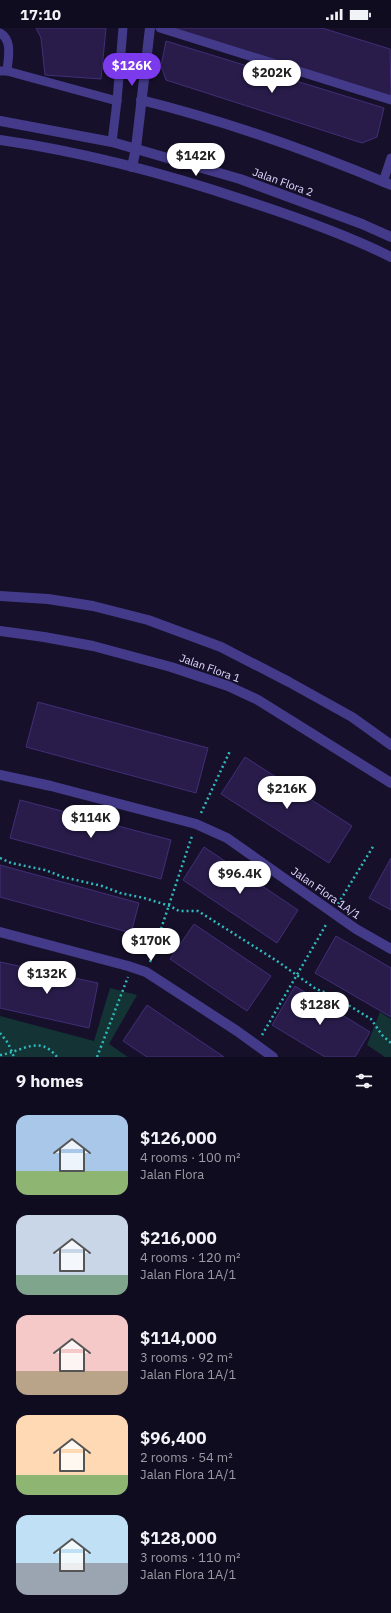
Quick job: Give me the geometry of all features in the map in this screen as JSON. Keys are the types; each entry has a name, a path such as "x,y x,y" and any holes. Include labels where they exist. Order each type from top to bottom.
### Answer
{"street":[{"path":"132,167 136,148 150,28"},
{"path":"141,100 168,106 282,142 345,165 387,183"},
{"name":"Jalan Flora 2","path":"0,121 112,142 136,148 240,179 362,224 391,237"},
{"path":"0,140 73,153 202,186 295,217 391,257"},
{"name":"Jalan Flora 1","path":"0,596 48,599 92,606 148,620 221,647 352,717 391,745"},
{"name":"Jalan Flora 1","path":"0,631 93,646 171,667 228,686 258,700 391,783"},
{"name":"Jalan Flora 1A/1","path":"0,775 51,786 196,824 226,838 356,929 391,949"},
{"path":"0,932 146,972 272,1057"}],"lane":[{"path":"6,28 3,36 8,45 4,71 116,101"},
{"path":"112,142 123,28"},
{"path":"160,28 391,100"},
{"path":"387,183 391,158"}],"path":[{"path":"146,972 170,906 196,824 230,752"},
{"path":"261,1051 296,975 374,845"},
{"path":"0,858 11,863 45,870 63,877 102,886 120,894 144,898 170,906 179,911 198,911 316,989 332,995 371,1020 382,1035 391,1043"},
{"path":"97,1057 132,967"},
{"path":"0,1033 8,1043 14,1057"},
{"path":"0,1055 38,1045 44,1046 57,1057"}],"green space":[{"path":"110,988 137,995 109,1044 128,1057 0,1057 0,1016 94,1041"},
{"path":"380,1012 391,1019 391,1057 385,1057 367,1045"}],"building":[{"path":"36,28 106,28 101,79 45,75 41,38"},
{"path":"172,28 322,28 390,49 390,97"},
{"path":"166,41 384,108 377,137 362,143 166,80 161,66"},
{"path":"38,702 208,748 196,793 26,747"},
{"path":"245,757 352,826 329,863 221,794"},
{"path":"20,800 171,840 161,879 10,838"},
{"path":"204,847 298,910 277,943 183,880"},
{"path":"391,858 391,910 369,898"},
{"path":"0,865 139,903 131,933 0,897"},
{"path":"194,924 271,976 247,1011 170,959"},
{"path":"336,936 391,968 391,1017 315,973"},
{"path":"0,962 98,983 89,1028 0,1008"},
{"path":"295,986 370,1032 355,1057 325,1057 272,1025"},
{"path":"147,1005 224,1057 147,1057 123,1041"}]}
